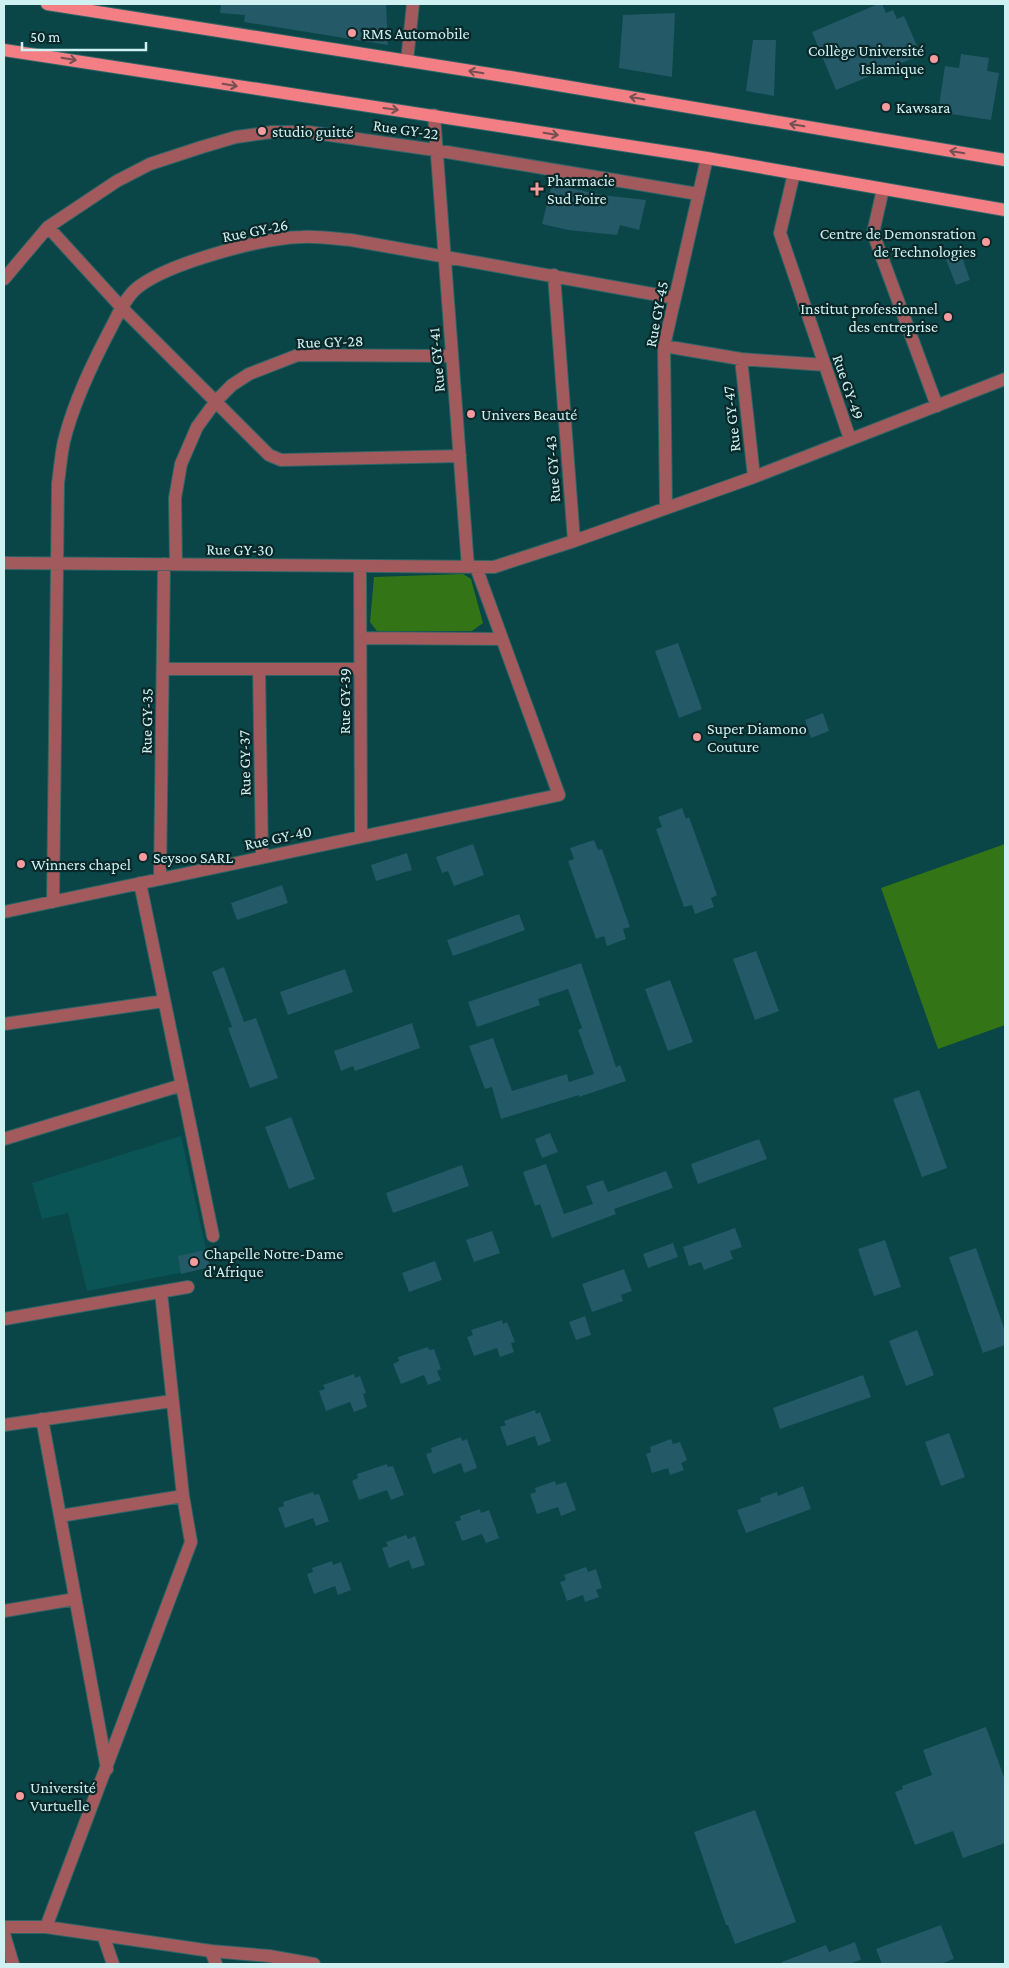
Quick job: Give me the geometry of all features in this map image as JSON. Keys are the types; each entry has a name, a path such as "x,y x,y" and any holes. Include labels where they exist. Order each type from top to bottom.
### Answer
{"main road":[{"path":"47,4 1005,160"},
{"path":"4,50 706,158 1005,210"}],"street":[{"path":"406,61 413,4"},
{"name":"Rue GY-41","path":"434,115 460,456 472,567 502,639 559,795"},
{"name":"Rue GY-22","path":"4,279 48,226 117,181 150,164 236,137 272,132 308,132 436,150 698,194"},
{"name":"Rue GY-45","path":"666,508 664,346 706,158"},
{"name":"Rue GY-49","path":"794,173 780,233 850,440"},
{"path":"883,189 873,233 937,406"},
{"path":"48,226 122,308 269,455 281,460 460,456"},
{"name":"Rue GY-26","path":"53,902 58,483 64,442 87,378 122,308 136,288 200,258 249,246 301,237 351,240 444,255 675,298"},
{"name":"Rue GY-43","path":"554,275 574,541"},
{"path":"664,346 741,359 825,365"},
{"name":"Rue GY-28","path":"170,564 175,498 181,464 197,427 216,401 232,385 249,374 298,356 452,356"},
{"name":"Rue GY-47","path":"741,359 754,477"},
{"name":"Rue GY-30","path":"4,562 494,567 574,541 754,477 1005,379"},
{"name":"Rue GY-35","path":"160,878 163,669 170,564"},
{"name":"Rue GY-39","path":"360,566 361,836"},
{"path":"360,638 502,639"},
{"path":"163,669 360,669"},
{"name":"Rue GY-37","path":"259,669 262,857"},
{"name":"Rue GY-40","path":"4,912 559,795"},
{"path":"140,883 213,1236"},
{"path":"4,1024 164,1001"},
{"path":"4,1139 182,1085"},
{"path":"4,1319 188,1287"},
{"path":"46,1927 108,1769 191,1542 183,1496 161,1292"},
{"path":"4,1425 172,1401"},
{"path":"42,1420 108,1769"},
{"path":"60,1516 183,1496"},
{"path":"4,1611 75,1598"},
{"path":"4,1927 46,1927 211,1951 269,1956 314,1964"},
{"path":"4,1934 13,1964"},
{"path":"102,1935 113,1964"},
{"path":"211,1951 216,1964"}],"shaded area":[{"path":"181,1136 210,1267 87,1291 68,1213 42,1219 32,1183"}],"green space":[{"path":"463,574 471,579 483,623 472,631 377,631 370,622 374,577"},
{"path":"1005,844 1005,1025 938,1049 881,888"}],"building":[{"name":"RMS Automobile","path":"221,4 386,4 388,45 244,22 245,15 220,13"},
{"path":"882,4 886,13 893,10 897,19 904,16 921,55 836,90 812,32"},
{"path":"675,13 672,77 619,68 623,15"},
{"path":"753,40 776,40 774,96 746,91"},
{"path":"961,54 989,58 987,71 999,73 991,120 938,112 945,66 959,68"},
{"path":"552,184 602,195 646,200 639,230 620,225 617,235 568,230 542,224"},
{"path":"960,251 970,280 956,285 945,257"},
{"path":"678,643 702,709 679,718 655,651"},
{"path":"823,713 829,731 811,738 805,720"},
{"path":"682,808 686,819 689,817 717,895 711,898 714,907 695,914 692,905 684,907 656,829 662,827 658,817"},
{"path":"594,840 598,850 602,849 630,927 623,929 626,939 607,946 604,936 596,939 568,861 574,859 570,848"},
{"path":"473,844 484,875 454,886 448,871 442,873 436,857"},
{"path":"407,853 412,870 376,881 371,865"},
{"path":"282,885 288,903 237,920 231,903"},
{"path":"519,914 525,930 453,956 447,940"},
{"path":"756,951 779,1011 755,1020 733,959"},
{"path":"581,963 616,1067 620,1065 626,1081 579,1097 579,1095 501,1119 492,1087 485,1089 469,1046 493,1038 512,1091 567,1074 569,1082 594,1074 578,1030 582,1028 568,989 538,999 540,1005 477,1027 468,1002"},
{"path":"224,967 244,1022 256,1018 278,1078 250,1088 228,1028 232,1027 212,972"},
{"path":"345,969 353,992 288,1015 280,992"},
{"path":"670,980 693,1042 668,1051 645,989"},
{"path":"412,1023 420,1048 355,1071 353,1066 341,1071 334,1051"},
{"path":"919,1090 947,1168 922,1177 893,1099"},
{"path":"291,1117 315,1179 289,1189 265,1127"},
{"path":"550,1133 558,1152 542,1158 535,1139"},
{"path":"759,1139 767,1159 698,1184 691,1164"},
{"path":"546,1164 564,1214 593,1204 586,1186 603,1180 608,1192 666,1171 673,1188 614,1209 616,1214 552,1238 540,1204 535,1206 523,1172"},
{"path":"462,1165 469,1186 393,1213 386,1193"},
{"path":"735,1228 742,1247 730,1251 733,1259 704,1270 701,1262 689,1266 683,1247"},
{"path":"492,1231 500,1253 474,1262 466,1240"},
{"path":"885,1240 901,1287 874,1296 858,1249"},
{"path":"673,1243 678,1257 648,1268 643,1254"},
{"path":"976,1248 1005,1331 1005,1345 983,1353 949,1257"},
{"name":"Chapelle Notre-Dame d'Afrique","path":"206,1250 210,1267 181,1274 178,1256"},
{"path":"435,1261 442,1280 409,1292 402,1273"},
{"path":"624,1269 632,1291 621,1295 623,1301 592,1312 582,1284"},
{"path":"585,1316 591,1335 576,1340 569,1322"},
{"path":"502,1320 503,1324 507,1322 515,1342 511,1343 514,1352 500,1357 497,1348 474,1356 467,1337 473,1335 471,1330"},
{"path":"917,1330 934,1375 906,1386 889,1341"},
{"path":"428,1347 429,1350 434,1349 441,1369 437,1371 441,1380 428,1385 424,1375 401,1384 393,1364 399,1361 398,1357"},
{"path":"354,1374 355,1378 360,1376 366,1393 363,1394 367,1407 354,1412 350,1402 326,1411 319,1391 325,1389 323,1385"},
{"path":"863,1375 871,1397 780,1429 773,1408"},
{"path":"535,1410 536,1414 540,1412 551,1441 538,1446 535,1436 507,1446 500,1427 506,1425 504,1421"},
{"path":"949,1433 965,1477 941,1486 925,1442"},
{"path":"461,1437 462,1441 467,1439 477,1468 464,1473 461,1463 433,1474 426,1454 432,1452 431,1448"},
{"path":"671,1439 673,1444 680,1442 687,1460 681,1463 684,1470 670,1475 668,1468 652,1473 646,1454 651,1452 650,1447"},
{"path":"387,1464 388,1467 393,1466 404,1495 391,1500 387,1490 359,1500 352,1481 358,1478 357,1474"},
{"path":"555,1481 556,1485 566,1482 576,1510 561,1516 558,1507 537,1514 530,1494 536,1492 535,1488"},
{"path":"803,1486 811,1509 746,1533 737,1510 761,1502 760,1498 777,1492 778,1496"},
{"path":"313,1492 314,1495 319,1494 329,1521 316,1526 313,1518 285,1528 278,1508 284,1506 283,1502"},
{"path":"480,1509 481,1513 489,1510 499,1538 486,1543 482,1534 462,1541 455,1522 461,1520 460,1516"},
{"path":"406,1535 408,1539 415,1536 425,1565 412,1569 409,1560 389,1568 382,1548 388,1546 386,1542"},
{"path":"332,1561 333,1565 341,1562 351,1590 338,1595 335,1586 314,1594 307,1574 313,1572 312,1568"},
{"path":"586,1567 588,1572 596,1569 602,1588 596,1590 599,1597 585,1602 583,1595 567,1601 560,1582 566,1580 564,1575"},
{"path":"986,1727 1005,1780 1005,1843 963,1858 953,1831 915,1845 895,1792 903,1789 902,1786 932,1775 923,1750"},
{"path":"755,1810 796,1922 735,1944 728,1925 726,1925 694,1832"},
{"path":"941,1925 954,1959 940,1964 882,1964 876,1949"},
{"path":"855,1942 861,1960 849,1964 782,1964 782,1962 826,1945 829,1952"}],"place":[{"name":"RMS Automobile","path":"352,33"},
{"name":"Collège Université Islamique","path":"934,59"},
{"name":"Kawsara","path":"886,107"},
{"name":"studio guitté","path":"262,131"},
{"name":"Pharmacie Sud Foire","path":"537,189"},
{"name":"Centre de Demonsration de Technologies","path":"986,242"},
{"name":"Institut professionnel des entreprise","path":"948,317"},
{"name":"Univers Beauté","path":"471,414"},
{"name":"Super Diamono Couture","path":"697,737"},
{"name":"Seysoo SARL","path":"143,857"},
{"name":"Winners chapel","path":"21,864"},
{"name":"Chapelle Notre-Dame d'Afrique","path":"194,1262"},
{"name":"Université Vurtuelle","path":"20,1796"}]}
